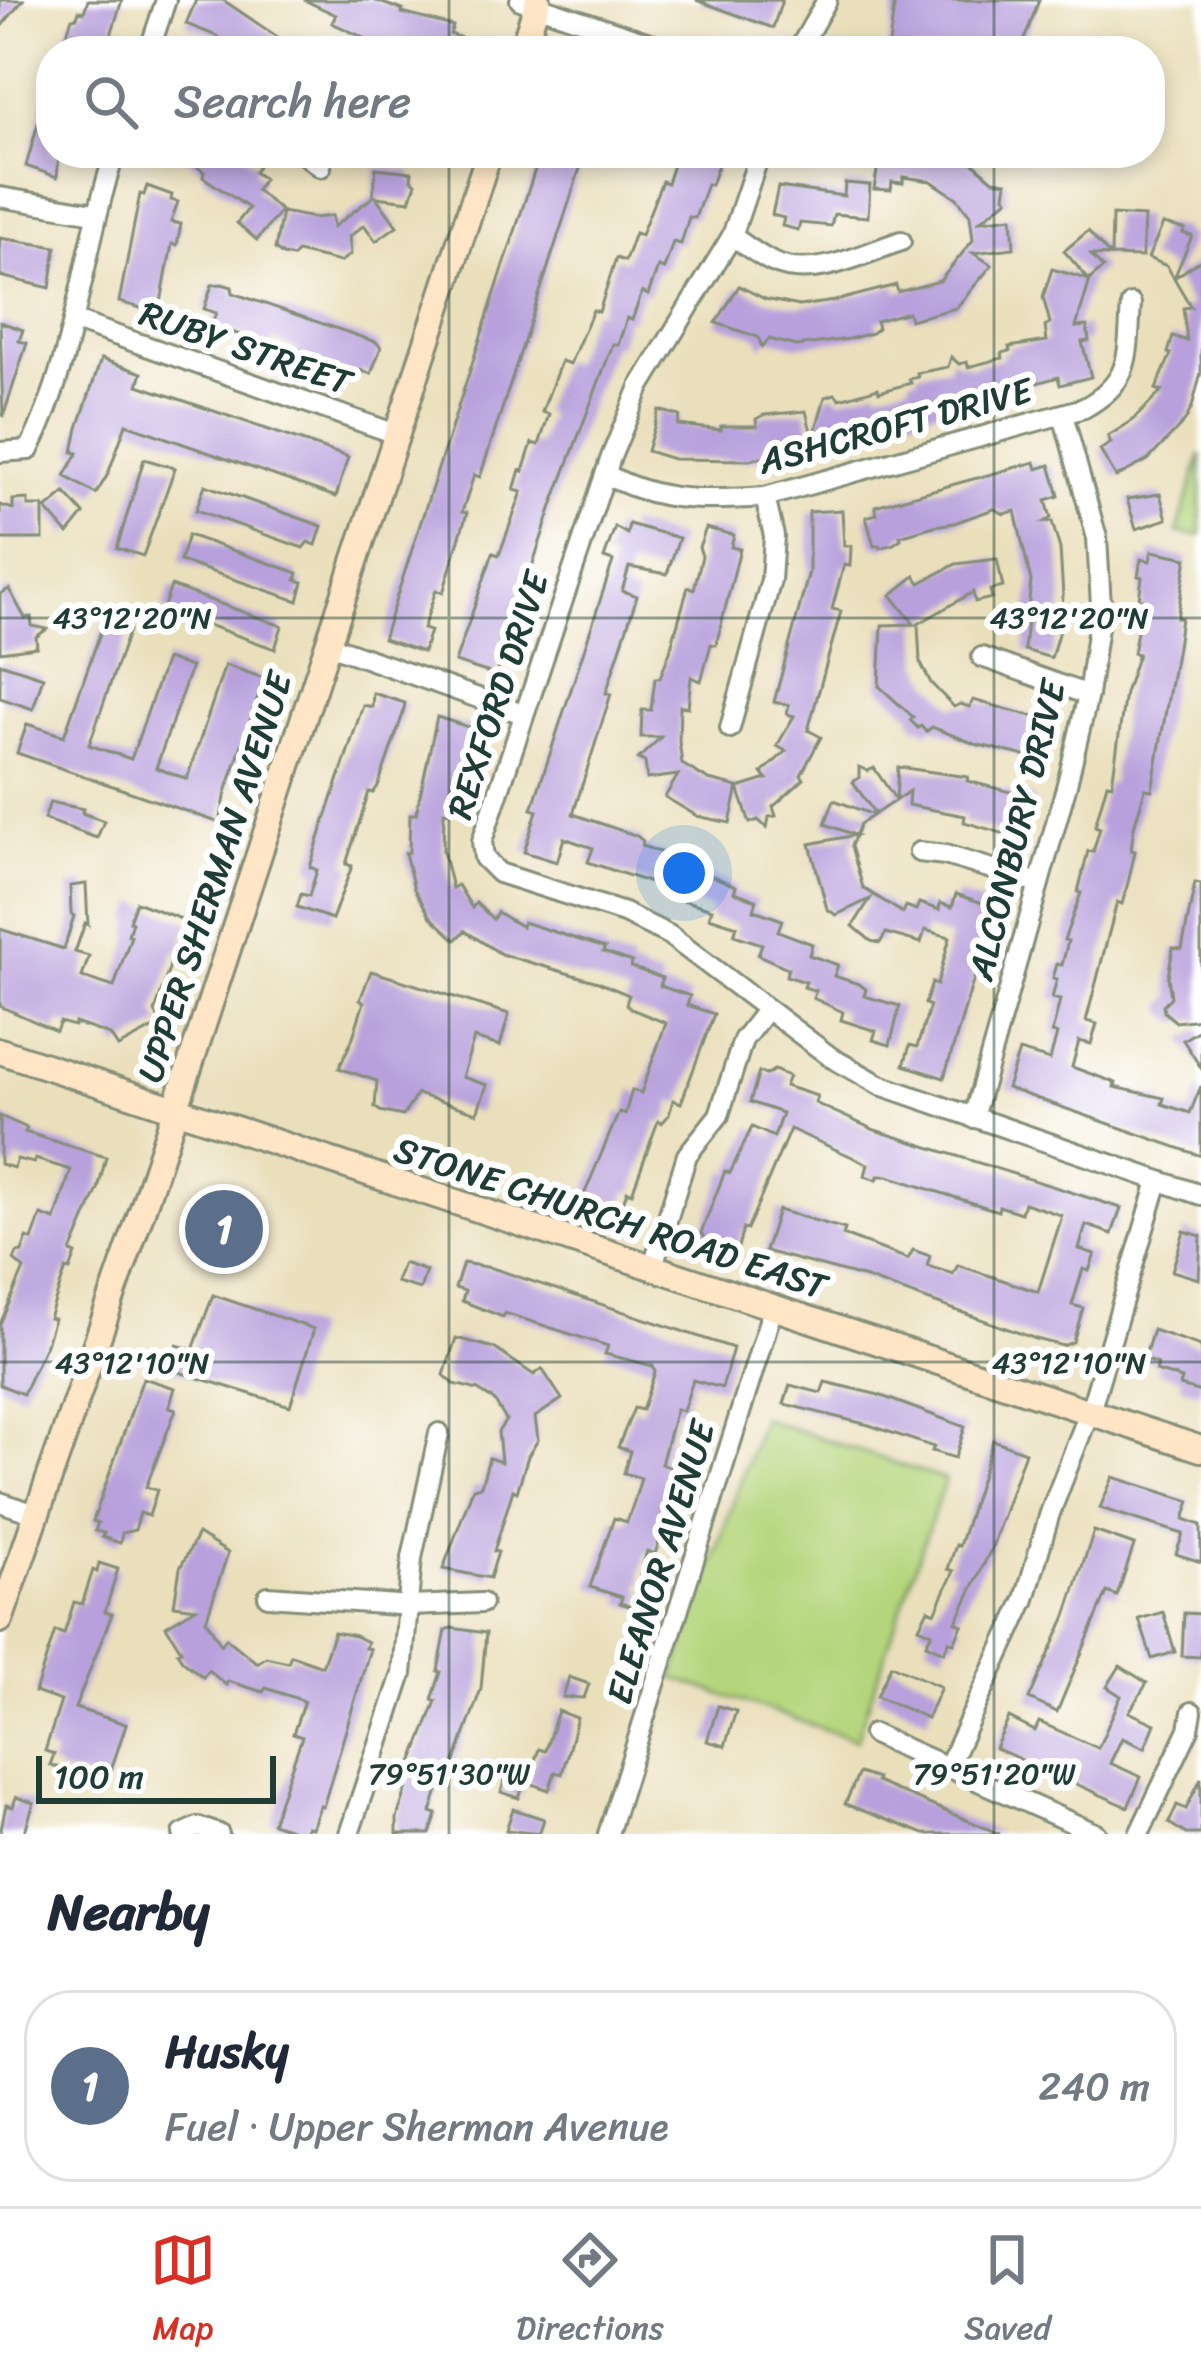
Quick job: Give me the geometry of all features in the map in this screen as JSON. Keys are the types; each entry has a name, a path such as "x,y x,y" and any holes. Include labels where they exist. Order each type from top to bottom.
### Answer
{"main road":[{"path":"525,36 532,2"},
{"name":"UPPER SHERMAN AVENUE","path":"0,1620 175,1111 484,168"},
{"name":"STONE CHURCH ROAD EAST","path":"0,1051 1201,1449"}],"street":[{"path":"154,36 166,0"},
{"path":"806,36 826,0"},
{"path":"532,2 630,36"},
{"path":"0,452 29,450 41,427 75,321 95,213 110,168"},
{"name":"REXFORD DRIVE","path":"755,168 732,236 640,387 523,714 482,841 484,858 499,873 624,913 669,935 832,1058 880,1085 1201,1195"},
{"path":"0,197 95,213"},
{"path":"732,236 775,263 816,269 901,241"},
{"name":"ASHCROFT DRIVE","path":"606,474 627,486 675,499 723,502 765,497 1063,415 1106,396 1126,372 1131,304"},
{"name":"RUBY STREET","path":"75,321 396,434"},
{"name":"ALCONBURY DRIVE","path":"973,1118 1088,695 1101,606 1097,538 1063,415"},
{"path":"730,728 771,580 774,536 765,497"},
{"path":"329,645 523,714"},
{"path":"982,657 1088,695"},
{"path":"919,852 946,855 1039,883"},
{"path":"652,1269 686,1155 719,1115 742,1040 767,1009"},
{"path":"947,1769 1024,1599 1050,1513 1090,1412 1158,1181"},
{"name":"ELEANOR AVENUE","path":"608,1834 773,1308"},
{"path":"350,1834 402,1674 412,1558 439,1433"},
{"path":"0,1502 34,1514"},
{"path":"268,1596 410,1606 482,1604"},
{"path":"1139,1834 1189,1729 1192,1712"},
{"path":"873,1735 1097,1834"},
{"path":"183,1834 198,1827 219,1834"}],"green space":[{"path":"1201,454 1201,535 1177,533"},
{"path":"762,1418 945,1480 856,1740 673,1678"}],"building":[{"path":"0,0 23,0 0,28"},
{"path":"88,0 122,0 111,36 66,36 72,18 84,12"},
{"path":"196,0 223,0 276,36 217,36 186,24"},
{"path":"304,0 373,0 453,26 450,34 456,36 360,36 332,23 336,15"},
{"path":"696,0 782,0 773,28"},
{"path":"895,0 1039,0 1026,36 890,36"},
{"path":"36,131 36,168 58,168 57,177 26,166"},
{"path":"199,168 257,168 254,172 264,179 256,190 281,211 257,240 237,223 249,208 203,177"},
{"path":"376,168 412,172 416,183 410,201 376,197 397,226 376,241 364,225 349,237 351,254 340,262 297,252 293,257 283,255 275,249 282,212 332,216 333,227 373,197"},
{"path":"535,168 580,168 480,477 474,475 462,512 467,513 443,593 436,590 423,629 430,631 423,652 383,639"},
{"path":"672,168 717,168 695,218 689,217 681,244 673,242 664,269 658,267 648,295 642,292 632,320 627,318 618,345 613,344 496,675 455,662 493,553 499,555 522,492 514,490 520,470 532,443 539,445 549,414 542,412 561,361 570,364 593,310 599,312 616,258 625,261 635,233 641,235 662,181 667,183"},
{"path":"878,168 979,168 993,180 1007,182 1008,199 980,221 1012,217 1014,248 973,253 992,265 956,308 910,320 908,312 876,321 878,328 872,333 849,339 796,346 769,339 762,347 758,337 716,323 739,286 765,299 799,306 896,285 898,292 940,281 973,240 970,215 957,198 931,181 903,177 903,183 892,182 891,190 874,189"},
{"path":"845,183 870,185 868,217 834,214 831,226 800,223 798,230 782,226 784,218 772,215 778,187 844,196"},
{"path":"147,186 172,195 171,200 178,202 171,222 181,224 177,245 172,244 159,313 119,302 140,194 144,195"},
{"path":"1112,215 1144,217 1142,257 1111,256"},
{"path":"1163,224 1185,229 1183,233 1192,236 1174,278 1167,266 1148,258"},
{"path":"1088,231 1110,256 1091,255 1103,268 1089,280 1064,251"},
{"path":"0,238 56,247 50,288 0,276"},
{"path":"1201,260 1201,372 1192,407 1148,460 1116,477 1100,450 1111,443 1108,436 1132,421 1162,391 1156,389 1173,336 1187,341 1183,308 1191,307 1174,278"},
{"path":"1052,269 1090,280 1076,327 1087,326 1089,341 1082,342 1091,377 1060,385 1058,377 812,445 772,447 773,455 749,460 673,459 647,451 659,410 680,416 678,425 721,430 721,426 757,426 756,419 764,415 806,411 813,440 825,397 835,394 840,399 878,388 879,392 911,383 909,379 918,377 917,373 948,367 951,357 959,364 967,362 968,367 1003,358 1009,347 1047,341 1045,327 1050,323 1043,297"},
{"path":"212,285 232,287 233,293 376,342 381,347 371,374 360,370 358,378 296,357 299,350 273,340 270,347 212,324 216,313 204,309"},
{"path":"0,322 23,330 19,341 27,343 3,417"},
{"path":"101,359 142,373 138,385 348,457 336,497 126,424 96,494 65,476 78,453 73,452 78,428"},
{"path":"144,459 175,468 143,556 117,548"},
{"path":"1035,462 1037,469 1050,465 1059,496 1046,500 1051,518 1044,522 1052,522 1060,549 1063,596 1051,658 1024,650 1031,581 1015,511 1004,514 994,509 900,536 894,544 880,548 874,546 866,517 877,514 875,506"},
{"path":"205,485 322,526 316,545 308,542 303,548 196,510"},
{"path":"65,493 84,514 68,534 46,509"},
{"path":"1160,494 1167,519 1136,529 1127,499"},
{"path":"28,499 28,506 43,506 43,539 0,539 0,505 13,509 13,500"},
{"path":"842,510 844,546 851,546 850,566 844,565 832,609 841,611 808,730 821,737 801,775 804,779 773,807 776,816 769,817 767,828 758,820 750,823 738,788 767,779 762,773 786,751 777,746 794,716 787,714 789,705 774,702 809,572 809,512"},
{"path":"629,524 679,538 667,574 629,567 622,591 637,596 573,814 637,836 642,846 704,868 703,872 736,886 734,892 757,900 754,910 782,920 778,931 812,944 809,955 838,965 834,976 859,984 866,989 864,996 900,1006 890,1045 873,1040 876,1031 841,1020 843,1012 813,998 816,991 804,987 806,982 786,976 788,968 758,955 762,944 734,935 737,926 709,917 712,909 679,899 681,893 588,862 593,848 564,838 557,862 524,852 537,811 532,809 613,561 604,558 615,527 627,534"},
{"path":"706,528 734,535 731,547 740,549 716,645 711,644 701,681 691,677 688,707 680,706 679,741 682,764 709,780 738,787 730,823 697,816 665,797 678,775 647,779 645,762 638,759 661,737 641,737 642,710 651,710 655,678 660,678 670,651 688,587 694,589"},
{"path":"188,535 298,573 296,580 303,582 298,601 180,561"},
{"path":"1152,551 1187,558 1177,647 1152,790 1145,789 1134,827 1129,879 1122,904 1117,902 1086,1021 1097,1024 1091,1044 1079,1041 1072,1067 1116,1083 1114,1087 1164,1098 1162,1104 1190,1113 1201,1086 1201,1156 1007,1088 1019,1051 1050,1060 1060,1000 1052,998 1057,979 1053,978 1057,964 1062,965 1068,941 1064,940 1081,893 1088,851 1093,852 1100,828 1095,826 1107,783 1112,784 1125,693 1138,654 1133,653 1143,599 1139,599 1142,577 1138,576 1141,559 1150,561"},
{"path":"997,559 1003,587 990,590 992,598 975,602 973,592 918,624 920,662 931,683 954,707 970,707 973,700 1043,719 1041,726 1055,730 1046,761 975,744 932,727 926,732 879,686 882,625 914,624 891,595 915,576 920,583 956,564"},
{"path":"171,586 282,626 275,649 163,609"},
{"path":"9,589 25,618 31,617 32,626 47,629 36,637 37,647 0,652 0,594"},
{"path":"104,622 129,630 89,745 131,759 166,659 191,667 156,768 187,779 225,665 264,678 220,823 17,753 27,724 64,736"},
{"path":"0,663 43,677 33,709 0,698"},
{"path":"373,693 405,703 378,786 369,792 346,864 352,866 332,919 297,907 301,894 309,896 317,870 310,867 315,851 363,705 372,707"},
{"path":"437,717 478,730 460,784 454,782 448,812 444,811 443,851 452,888 458,885 472,908 476,903 493,919 497,912 522,927 523,922 605,948 603,952 632,962 631,967 662,978 660,986 690,996 687,1005 714,1014 681,1103 673,1100 669,1115 662,1123 658,1121 619,1215 581,1202 619,1112 625,1114 632,1090 641,1093 666,1023 631,1009 626,1004 629,995 598,982 501,954 465,931 456,940 431,917 414,889 405,853 409,852 410,814 416,814"},
{"path":"859,767 874,768 896,800 875,814 853,782 859,778"},
{"path":"898,767 968,777 967,781 1034,798 1022,839 964,822 965,816 908,805 909,791 896,800"},
{"path":"834,800 874,815 860,824 851,846 863,888 903,913 906,906 916,910 919,903 939,910 940,903 952,907 956,894 1003,910 991,951 983,948 944,1078 904,1065 910,1045 917,1047 930,1006 925,1004 932,983 937,985 950,937 925,930 921,943 886,933 880,943 871,941 853,926 870,899 836,915 827,909 810,844 855,835 825,824"},
{"path":"50,802 83,809 82,813 104,821 97,838 44,819"},
{"path":"1195,883 1201,884 1201,1019 1176,1022 1163,1005 1171,997 1168,977 1173,948 1182,949"},
{"path":"86,884 88,925 85,923 75,952 89,956 82,977 114,987 131,936 129,921 136,902 189,922 155,1012 161,1024 118,1047 110,1035 75,1023 60,1022 56,1031 0,1006 0,929 64,949 74,916 70,886"},
{"path":"371,971 509,1014 500,1046 474,1038 462,1077 487,1085 477,1113 417,1094 403,1116 380,1111 375,1107 377,1081 339,1068"},
{"path":"1201,1029 1201,1068 1183,1040"},
{"path":"774,1070 789,1076 785,1086 817,1096 815,1103 875,1130 1121,1208 1112,1234 1086,1225 1079,1249 1095,1254 1089,1271 1083,1269 1072,1305 1083,1308 1073,1342 1063,1346 1036,1339 866,1278 765,1251 778,1210 845,1229 843,1235 908,1259 913,1250 930,1256 927,1266 953,1274 958,1265 1038,1292 1061,1219 1061,1215 1024,1203 1021,1213 999,1206 998,1211 888,1176 877,1180 865,1176 868,1164 790,1129 736,1254 707,1245 701,1233 725,1171 730,1173 752,1127 774,1137 782,1113 750,1102 759,1072 766,1075"},
{"path":"0,1116 27,1128 25,1132 106,1157 71,1252 76,1254 49,1318 54,1319 46,1344 23,1394 0,1385 0,1324 24,1269 14,1260 17,1253 22,1252 27,1238 32,1240 41,1215 55,1220 71,1170 35,1159 34,1163 17,1159 14,1168 0,1164"},
{"path":"216,1202 244,1210 231,1256 203,1248"},
{"path":"1184,1231 1201,1236 1199,1279 1172,1271"},
{"path":"403,1263 426,1271 420,1289 396,1282"},
{"path":"463,1263 492,1268 733,1348 722,1388 693,1380 683,1411 676,1409 661,1464 673,1468 665,1494 673,1497 655,1554 647,1551 638,1609 620,1603 622,1597 590,1587 614,1518 627,1522 641,1478 624,1473 630,1451 618,1447 634,1408 642,1410 653,1366 605,1354 608,1346 462,1301 465,1291 455,1288"},
{"path":"213,1295 314,1329 290,1406 169,1369 177,1345 193,1350"},
{"path":"1153,1330 1201,1346 1201,1392 1180,1386 1182,1379 1156,1371 1158,1364 1144,1359"},
{"path":"456,1338 494,1348 534,1375 542,1369 562,1399 535,1417 538,1440 517,1492 513,1490 490,1578 443,1569 489,1458 501,1462 498,1432 506,1420 494,1400 444,1375"},
{"path":"143,1378 175,1388 169,1407 176,1409 146,1487 157,1490 149,1516 140,1513 135,1530 122,1533 120,1543 102,1537 104,1533 95,1531 98,1523 93,1521"},
{"path":"825,1382 879,1395 965,1427 955,1458 869,1425 784,1404 790,1385 821,1393"},
{"path":"993,1440 1025,1452 992,1547 956,1622 962,1625 944,1652 926,1644 932,1633 919,1627 928,1609 935,1613 954,1571 948,1569"},
{"path":"1113,1477 1190,1501 1184,1519 1201,1525 1201,1562 1176,1554 1183,1534 1100,1508"},
{"path":"1094,1531 1134,1545 1117,1596 1107,1592 1057,1712 1029,1699 1066,1616"},
{"path":"198,1534 228,1553 206,1620 221,1644 226,1638 257,1663 266,1657 288,1662 291,1655 322,1666 334,1632 355,1636 370,1649 323,1807 305,1834 272,1823 302,1737 293,1734 304,1701 266,1688 263,1692 228,1681 226,1685 208,1670 203,1677 182,1660 166,1626 196,1608 174,1605 180,1568"},
{"path":"99,1563 118,1569 105,1612 112,1614 75,1708 126,1724 107,1783 50,1765 54,1754 45,1751 61,1701 35,1692 55,1631 64,1634 74,1602 82,1604"},
{"path":"1163,1612 1175,1652 1152,1659 1139,1619"},
{"path":"1184,1613 1201,1614 1201,1657 1182,1656"},
{"path":"446,1630 486,1633 481,1689 448,1781 442,1778 431,1812 437,1814 430,1834 397,1834 407,1787 403,1786 436,1701 432,1700"},
{"path":"891,1665 941,1687 927,1718 877,1696"},
{"path":"1120,1666 1147,1683 1129,1712 1155,1724 1145,1748 1122,1738 1110,1763 1141,1777 1128,1807 995,1748 1009,1718 1035,1731 1039,1722 1098,1748 1121,1696 1107,1687"},
{"path":"569,1677 589,1684 584,1698 563,1697"},
{"path":"718,1706 736,1711 725,1746 707,1741"},
{"path":"558,1711 577,1718 562,1774 555,1772 549,1790 527,1782 539,1749 545,1751"},
{"path":"859,1773 1000,1834 924,1834 845,1804"},
{"path":"506,1775 525,1781 519,1798 501,1792"},
{"path":"1201,1778 1201,1834 1186,1834 1169,1823 1177,1805 1186,1809"},
{"path":"16,1797 34,1803 24,1834 0,1834 6,1805 13,1807"},
{"path":"513,1809 544,1819 539,1834 506,1830"}],"place":[{"name":"Husky","path":"224,1229"}]}
